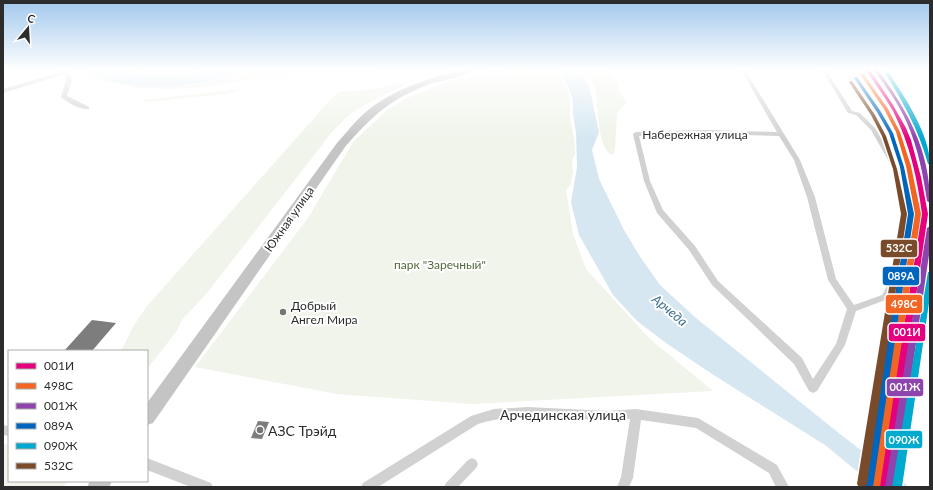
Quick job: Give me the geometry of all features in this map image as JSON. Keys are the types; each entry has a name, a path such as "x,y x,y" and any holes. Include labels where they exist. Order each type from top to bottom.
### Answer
{"main road":[{"name":"Южная улица","path":"148,417 341,145 372,112 386,102 404,93"}],"street":[{"path":"65,93 64,97 70,102 87,108"},
{"path":"756,93 798,160 811,197 832,280 852,309 885,297 900,270 909,232 910,200 906,186 872,129 858,114 850,112 837,93"},
{"name":"Набережная улица","path":"782,134 704,132 636,134 647,181 660,211 692,248 715,283 798,361 813,388 840,344 852,309"},
{"name":"Арчединская улица","path":"367,487 475,420 494,414 528,412 608,416 636,414 698,424 773,469 783,487"},
{"name":"Арчединская улица","path":"623,487 627,478 636,414"},
{"path":"148,464 207,487"},
{"path":"450,487 472,464"}],"green space":[{"path":"205,93 231,93 146,102 144,100"},
{"path":"338,93 388,93 350,114 332,132 207,293 182,320 176,332 148,368 148,350 122,350 134,325 147,306"},
{"name":"парк \"Заречный\"","path":"419,93 569,93 570,118 575,154 572,160 573,173 570,186 566,190 573,234 586,269 650,339 713,391 472,404 337,394 195,367 308,218 353,142 387,110 407,98"},
{"path":"596,93 620,93 627,102 617,113 615,149 613,155 608,152 601,136"},
{"path":"3,444 8,445 8,482 67,482 63,487 3,487"}],"water":[{"name":"Арчеда","path":"570,93 591,93 599,132 592,150 599,179 624,230 660,285 696,318 840,434 909,487 876,487 825,445 712,374 666,343 637,321 613,295 579,235 571,202 577,167 573,100"}],"building":[{"path":"92,320 116,323 93,350 65,350"},
{"name":"АЗС Трэйд","path":"258,421 269,422 262,439 251,438"}],"transit line":[{"name":"532С","path":"858,93 873,115 884,136 895,169 904,214 862,484"},
{"name":"089А","path":"866,93 891,133 902,167 911,214 869,485"},
{"name":"498С","path":"875,93 893,121 902,143 909,166 918,214 876,486"},
{"name":"001И","path":"883,487 925,214 912,152 904,128 884,93"},
{"name":"001Ж","path":"892,93 901,106 918,144 924,166 930,201"},
{"name":"090Ж","path":"899,93 918,127 930,164"},
{"name":"001Ж","path":"890,487 930,228"},
{"name":"090Ж","path":"897,487 930,274"}],"place":[{"name":"Добрый Ангел Мира","path":"283,312"},
{"name":"АЗС Трэйд","path":"260,430"}]}
